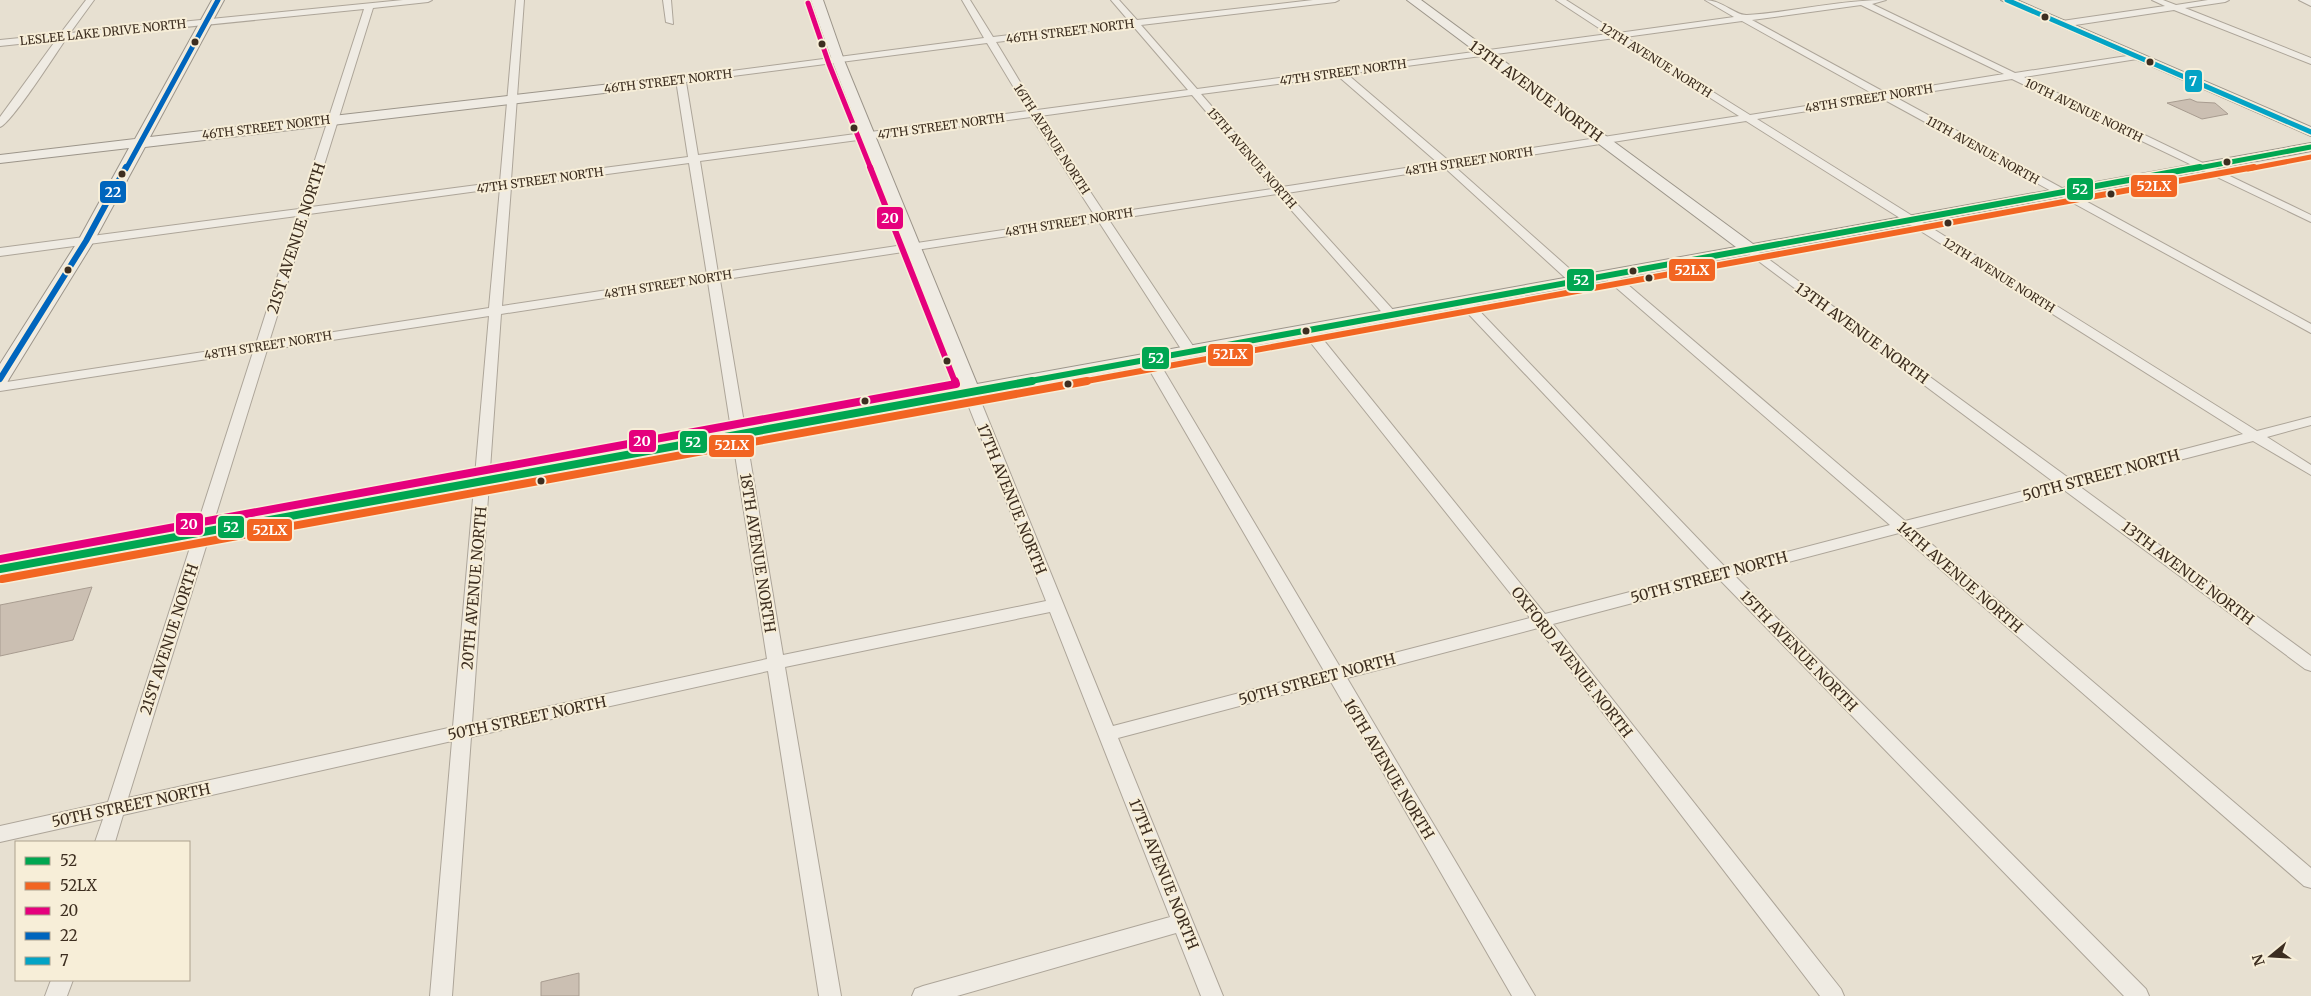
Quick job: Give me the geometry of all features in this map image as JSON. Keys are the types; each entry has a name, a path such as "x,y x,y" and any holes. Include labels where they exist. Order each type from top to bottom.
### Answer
{"main road":[{"path":"0,379 86,241 218,0"},
{"name":"17TH AVENUE NORTH","path":"817,0 838,60 970,392"},
{"name":"13TH AVENUE NORTH","path":"1413,0 1749,250"},
{"path":"2007,0 2311,132"},
{"name":"46TH STREET NORTH","path":"0,159 512,98 681,80"},
{"path":"2287,121 2295,136 2307,149"},
{"path":"0,569 2307,149"}],"street":[{"path":"0,124 37,77 62,36 90,0"},
{"name":"LESLEE LAKE DRIVE NORTH","path":"0,42 428,0"},
{"name":"20TH AVENUE NORTH","path":"441,996 520,0"},
{"path":"667,0 670,22"},
{"name":"16TH AVENUE NORTH","path":"966,0 1034,114 1190,352"},
{"name":"15TH AVENUE NORTH","path":"1115,0 1279,190 1391,315"},
{"path":"1263,0 1272,8"},
{"name":"46TH STREET NORTH","path":"681,80 991,40 1336,0"},
{"name":"12TH AVENUE NORTH","path":"1560,0 2311,471"},
{"name":"11TH AVENUE NORTH","path":"1709,0 2311,329"},
{"name":"47TH STREET NORTH","path":"0,252 1619,36 1860,1 1882,0"},
{"path":"2156,0 2311,61"},
{"path":"2062,24 2225,0"},
{"path":"2303,0 2311,3"},
{"name":"10TH AVENUE NORTH","path":"1860,1 2311,219"},
{"name":"21ST AVENUE NORTH","path":"105,841 369,6"},
{"name":"48TH STREET NORTH","path":"0,387 1603,141 2137,56"},
{"path":"1340,73 1447,165 1576,281"},
{"name":"18TH AVENUE NORTH","path":"681,80 830,996"},
{"name":"13TH AVENUE NORTH","path":"1749,250 2311,665"},
{"name":"14TH AVENUE NORTH","path":"1609,275 2311,880"},
{"name":"15TH AVENUE NORTH","path":"1464,302 1723,574 2138,996"},
{"name":"OXFORD AVENUE NORTH","path":"1308,330 1540,621 1832,996"},
{"name":"16TH AVENUE NORTH","path":"1150,359 1524,996"},
{"name":"17TH AVENUE NORTH","path":"970,392 1212,996"},
{"name":"50TH STREET NORTH","path":"1108,734 2311,420"},
{"name":"50TH STREET NORTH","path":"0,834 776,663 1054,605"},
{"path":"923,996 1183,922"},
{"path":"56,996 62,981"}],"building":[{"path":"2190,99 2197,102 2215,103 2228,114 2202,119 2167,103"},
{"path":"92,587 73,640 0,656 0,605"},
{"path":"579,973 579,996 541,996 541,982"}],"transit line":[{"name":"22","path":"0,379 86,241 218,0"},
{"name":"7","path":"2007,0 2311,132"},
{"name":"20","path":"0,559 956,384 829,64 808,3"},
{"name":"52","path":"0,569 2311,147"},
{"name":"52LX","path":"2,579 2311,157"}]}
